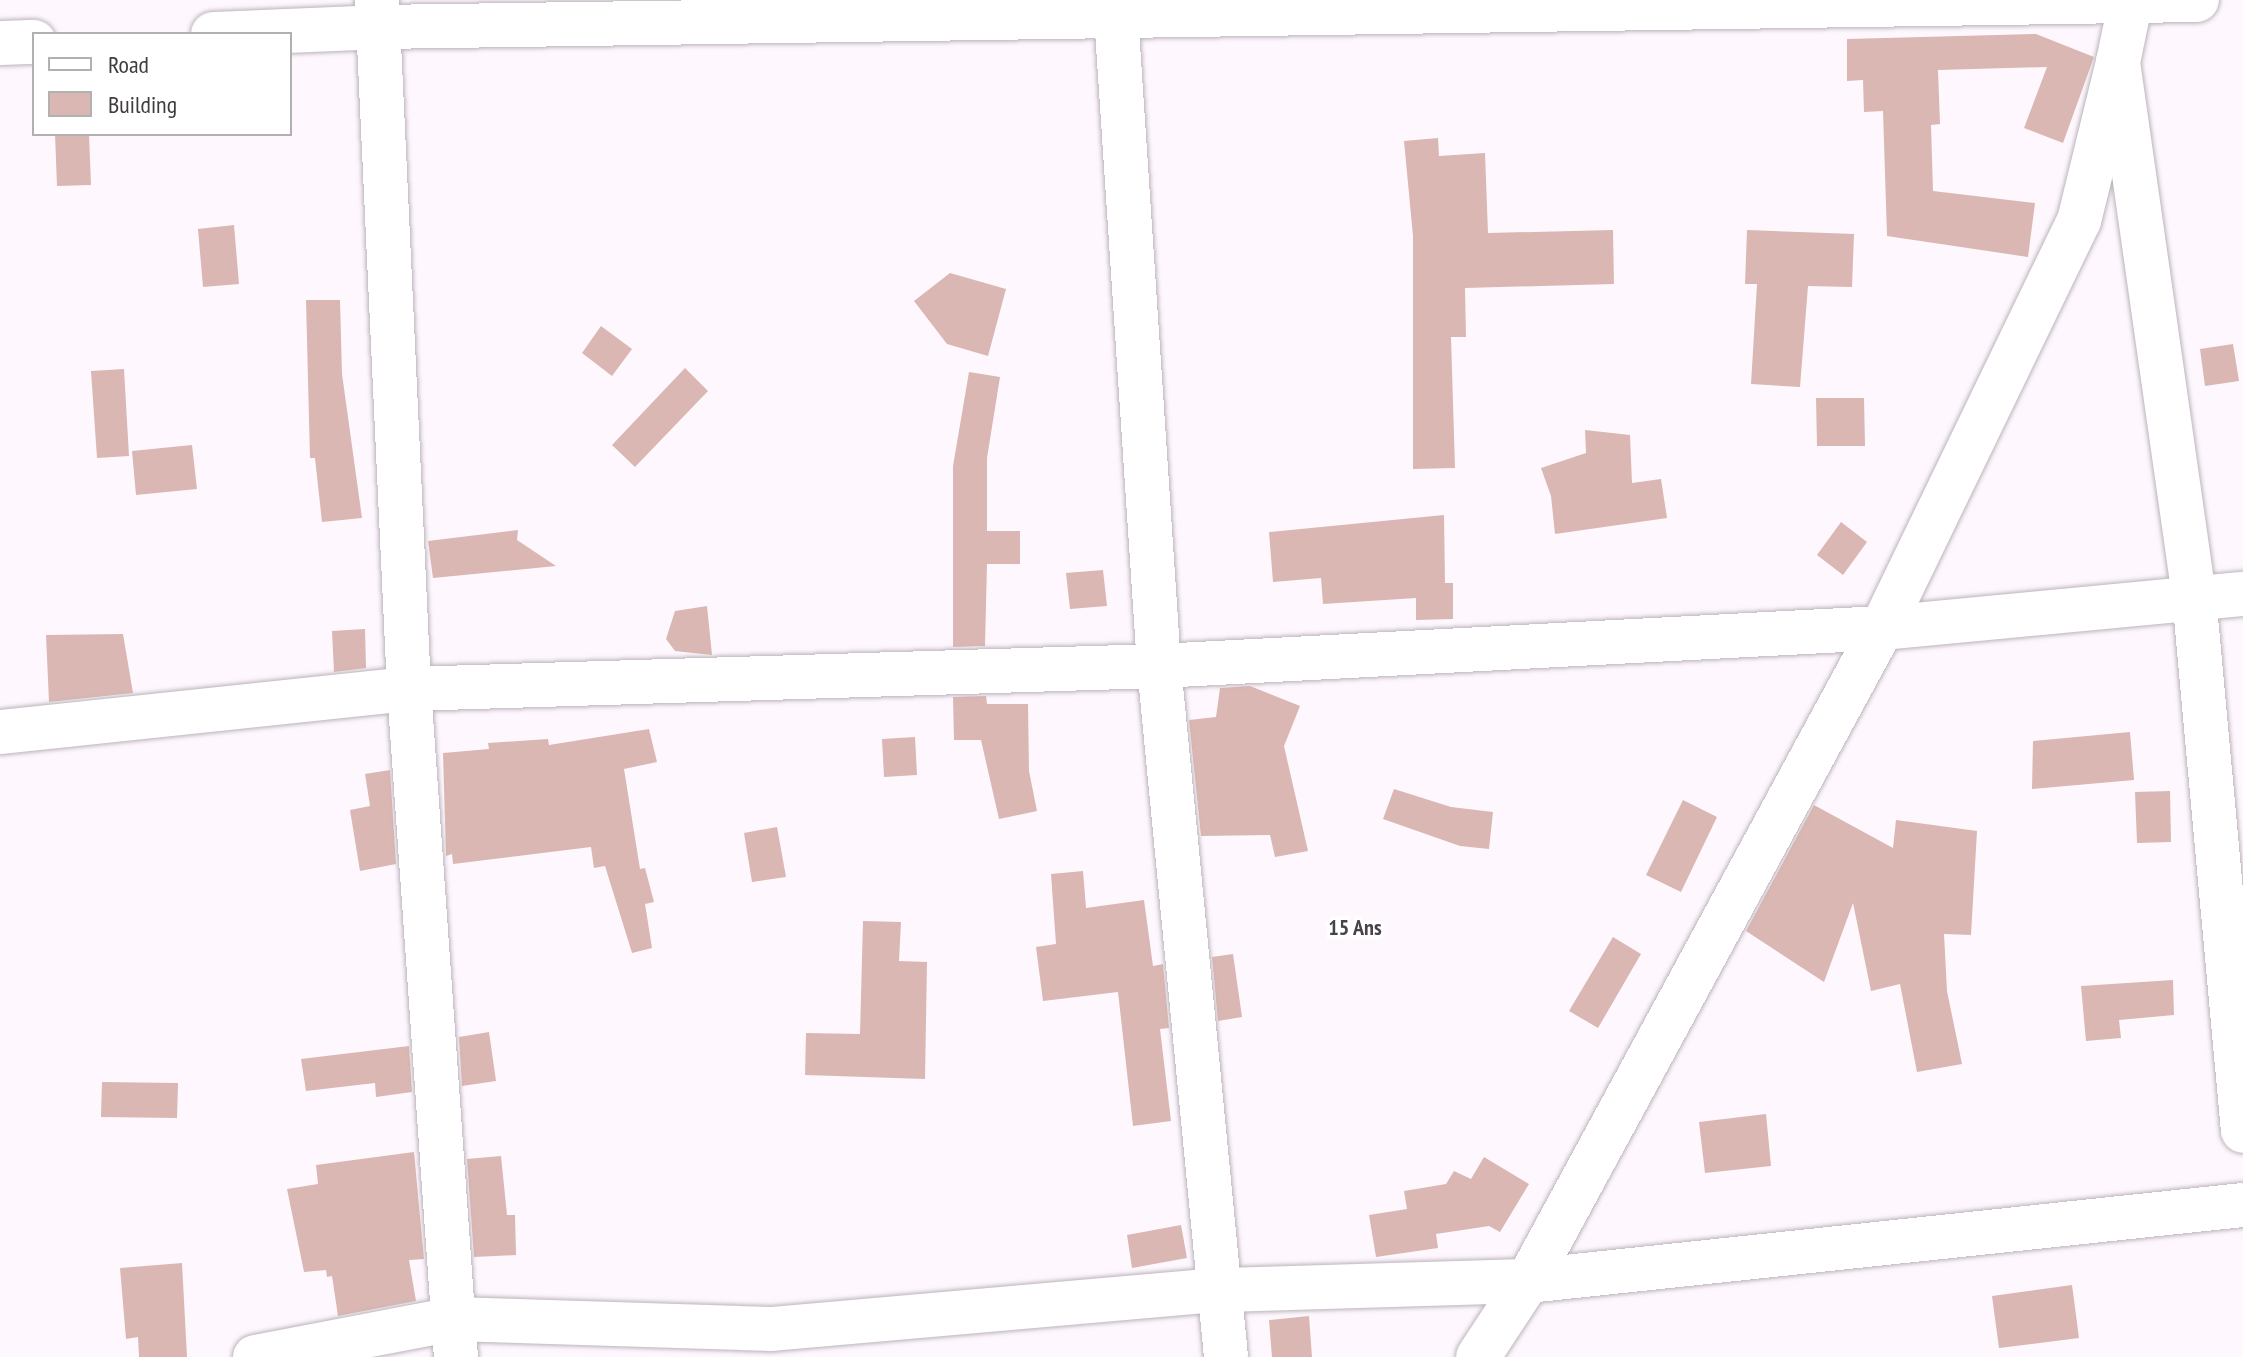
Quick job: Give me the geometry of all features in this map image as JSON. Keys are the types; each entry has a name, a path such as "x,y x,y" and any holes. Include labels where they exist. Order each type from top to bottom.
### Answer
{"street":[{"path":"229,32 377,13 2197,0"},
{"path":"1478,1357 1528,1281 1882,628 2079,221 2131,1"},
{"path":"1116,8 1159,666 1222,1290 1226,1357"},
{"path":"377,13 409,689 455,1338"},
{"path":"0,43 32,42"},
{"path":"2118,62 2194,596 2243,1131"},
{"path":"0,732 409,689 1159,666 1882,628 2194,596 2243,594"},
{"path":"255,1357 455,1338 772,1329 1222,1290 1528,1281 2243,1205"}],"building":[{"path":"2036,34 2094,57 2063,143 2024,128 2047,67 1938,70 1940,124 1931,125 1933,191 2035,203 2028,257 1887,236 1883,111 1864,112 1863,80 1847,81 1847,39"},
{"path":"55,136 89,136 91,185 57,186"},
{"path":"1438,138 1439,156 1485,153 1488,233 1613,230 1614,284 1465,288 1466,337 1451,337 1455,468 1413,469 1413,236 1404,141"},
{"path":"234,225 239,284 203,287 198,229"},
{"path":"1747,230 1854,234 1852,287 1808,286 1800,387 1751,384 1757,284 1745,284"},
{"path":"950,273 1006,289 988,356 947,344 914,301"},
{"path":"306,300 340,300 342,374 362,518 322,522 315,458 310,458"},
{"path":"601,326 632,349 612,376 582,353"},
{"path":"2233,344 2239,381 2205,386 2200,349"},
{"path":"685,368 708,391 635,467 612,445"},
{"path":"124,369 129,456 97,458 91,371"},
{"path":"969,372 1000,377 987,458 987,531 1020,531 1020,564 987,564 985,646 953,647 953,466"},
{"path":"1816,398 1864,398 1865,446 1817,446"},
{"path":"1585,430 1630,435 1632,483 1661,479 1667,518 1555,534 1551,496 1541,468 1586,453"},
{"path":"192,445 197,489 136,495 132,451"},
{"path":"1444,515 1445,583 1453,583 1453,619 1416,620 1416,598 1323,604 1321,578 1273,582 1269,532"},
{"path":"1841,522 1867,542 1843,575 1817,555"},
{"path":"518,530 517,540 556,566 433,578 428,541"},
{"path":"1103,570 1107,606 1070,609 1066,573"},
{"path":"707,606 712,655 675,651 666,639 675,611"},
{"path":"365,629 366,668 334,672 332,631"},
{"path":"123,634 133,693 49,702 46,635"},
{"path":"1250,686 1300,706 1284,746 1308,851 1275,857 1270,835 1201,836 1189,720 1216,717 1220,688"},
{"path":"986,696 987,704 1028,704 1029,771 1037,811 999,819 981,740 954,740 953,697"},
{"path":"649,729 657,762 624,769 640,869 645,868 654,902 645,904 652,948 632,953 605,866 594,868 591,847 453,864 452,854 446,856 443,753 489,749 488,743 548,739 549,745"},
{"path":"2130,732 2134,780 2032,789 2033,741"},
{"path":"915,737 917,775 884,777 882,739"},
{"path":"390,770 396,864 360,871 350,810 370,806 365,774"},
{"path":"1394,789 1451,807 1493,812 1489,849 1460,846 1383,819"},
{"path":"2170,791 2171,842 2137,843 2135,792"},
{"path":"1683,800 1717,817 1681,892 1646,875"},
{"path":"1814,805 1893,848 1896,820 1977,831 1971,935 1944,934 1947,991 1962,1064 1917,1072 1900,984 1871,991 1853,903 1824,982 1746,931"},
{"path":"777,827 786,877 752,882 744,833"},
{"path":"1083,871 1086,908 1144,900 1153,966 1163,964 1169,1028 1160,1029 1171,1121 1133,1126 1118,992 1043,1001 1036,947 1056,944 1051,874"},
{"path":"863,921 901,922 899,961 927,962 925,1079 805,1075 806,1033 860,1034"},
{"path":"1613,937 1641,954 1598,1028 1569,1011"},
{"path":"1233,954 1242,1017 1218,1021 1212,957"},
{"path":"2173,980 2174,1015 2119,1020 2121,1038 2086,1041 2081,986"},
{"path":"489,1032 496,1081 462,1086 459,1037"},
{"path":"409,1046 412,1092 376,1097 375,1083 306,1091 301,1059"},
{"path":"102,1082 178,1083 177,1118 101,1117"},
{"path":"1766,1114 1771,1166 1705,1173 1699,1122"},
{"path":"414,1152 424,1259 409,1260 416,1301 338,1316 332,1276 327,1277 326,1270 304,1272 287,1189 318,1184 316,1165"},
{"path":"501,1156 507,1215 515,1215 516,1255 474,1257 467,1159"},
{"path":"1484,1157 1529,1184 1500,1232 1489,1226 1436,1234 1438,1248 1376,1257 1369,1215 1407,1209 1404,1191 1446,1184 1454,1171 1471,1179"},
{"path":"1181,1225 1187,1258 1132,1268 1127,1235"},
{"path":"182,1263 187,1357 139,1357 138,1337 126,1339 120,1268"},
{"path":"2072,1285 2079,1338 1999,1348 1992,1296"},
{"path":"1309,1316 1312,1357 1272,1357 1269,1320"}],"district":[{"name":"15 Ans","path":"1355,928"}]}
